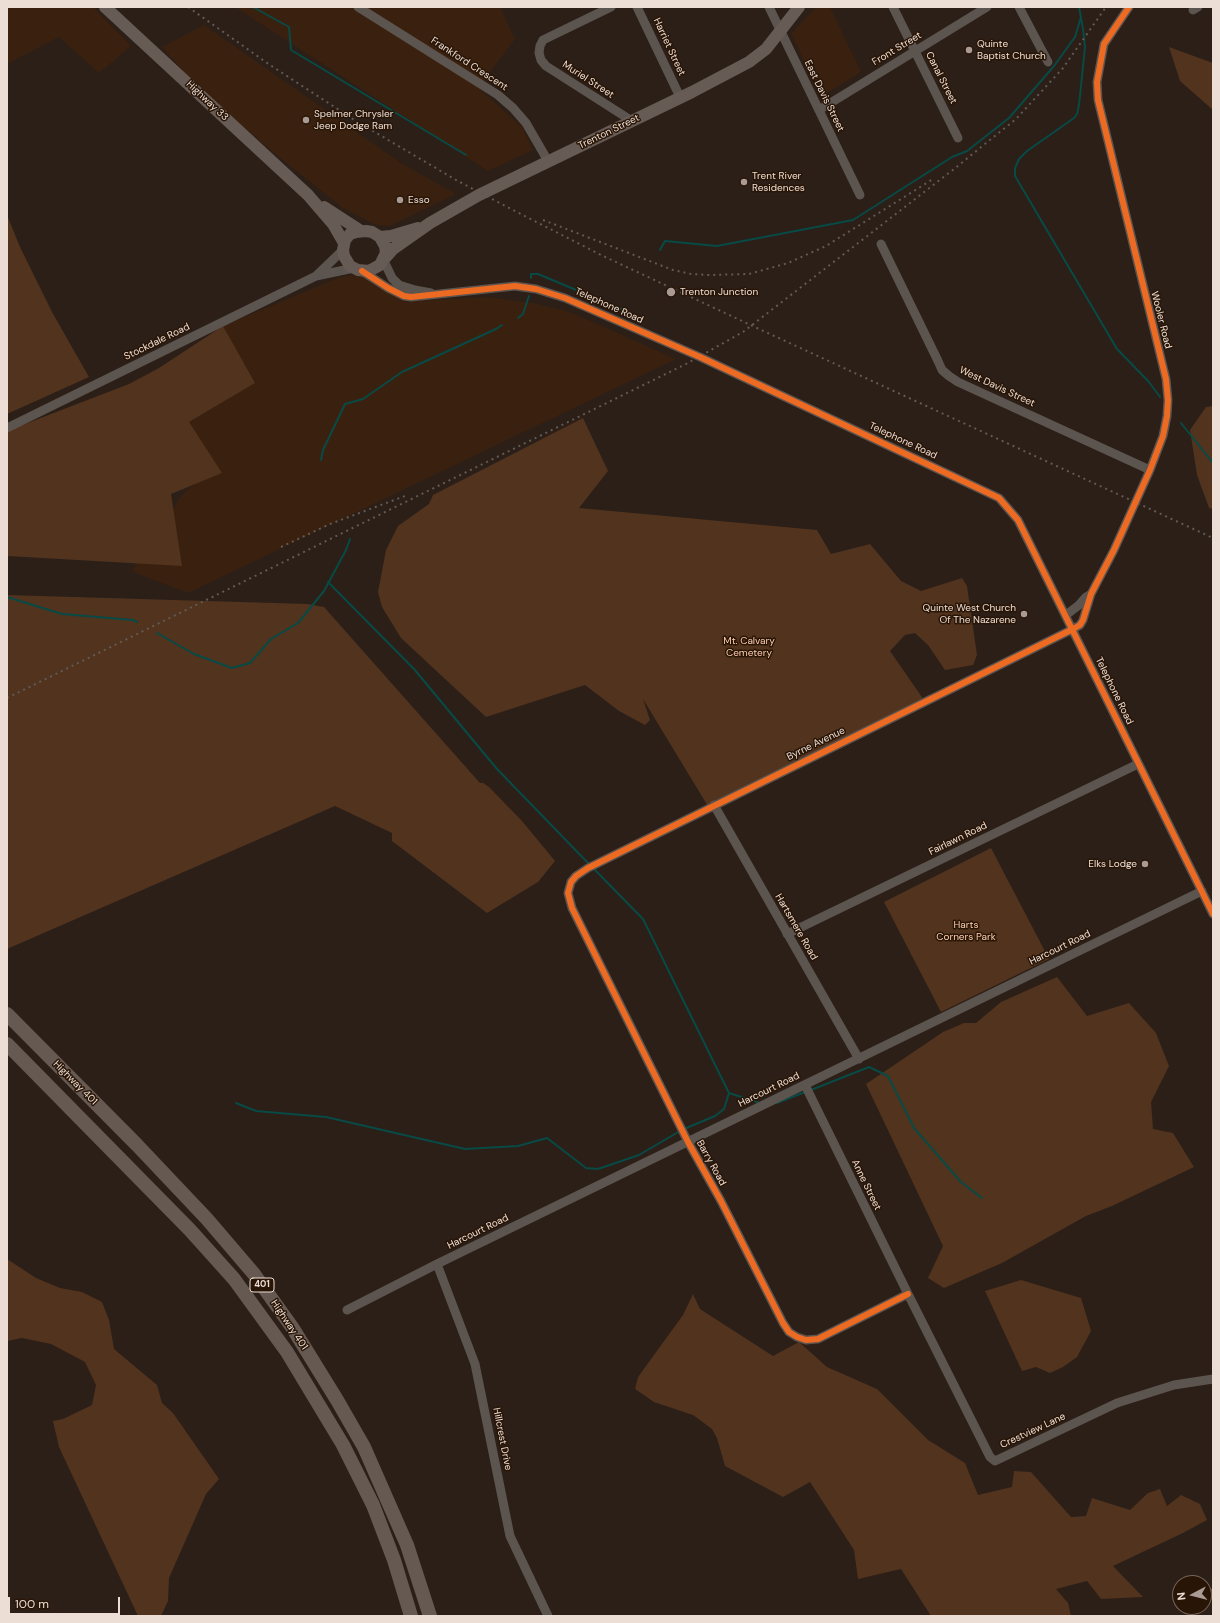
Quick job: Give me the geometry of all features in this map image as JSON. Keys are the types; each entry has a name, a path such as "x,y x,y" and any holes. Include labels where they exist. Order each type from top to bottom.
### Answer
{"highway":[{"name":"Highway 401","path":"7,1014 137,1145 207,1219 254,1274 292,1327 338,1400 364,1447 407,1545 430,1616"},
{"name":"Highway 401","path":"7,1044 190,1230 234,1279 287,1352 343,1444 373,1506 394,1560 411,1616"}],"main road":[{"name":"Highway 33","path":"105,7 308,196 333,224 343,246"},
{"name":"Trenton Street","path":"385,259 393,249 430,223 479,195 632,121 749,62 766,48 799,7"},
{"name":"Highway 33","path":"308,196 361,231"},
{"name":"Trenton Street","path":"380,237 394,236 430,223"},
{"path":"361,231 372,232 380,237 385,246 385,259 376,268 369,271 358,270 346,260 343,246 350,234 361,231"}],"street":[{"name":"Frankford Crescent","path":"358,7 498,95 513,108 526,123 548,161"},
{"name":"Muriel Street","path":"610,7 543,40 539,50 541,60 546,66 632,121"},
{"name":"Harriet Street","path":"637,7 680,97"},
{"name":"East Davis Street","path":"769,7 860,195"},
{"name":"Canal Street","path":"893,7 958,138"},
{"name":"Front Street","path":"818,110 987,7"},
{"path":"1019,7 1048,62"},
{"name":"Wooler Road","path":"1073,630 1080,625 1083,620 1091,594 1114,550 1150,470 1165,429 1168,400 1166,379 1103,124 1097,89 1104,44 1129,7"},
{"name":"West Davis Street","path":"881,244 940,365 948,376 1150,470"},
{"name":"Stockdale Road","path":"316,276 343,246"},
{"name":"Telephone Road","path":"385,259 392,278 399,285 415,290 442,295"},
{"name":"Stockdale Road","path":"7,428 316,276 358,270"},
{"name":"Telephone Road","path":"358,270 404,296 418,297 442,295 515,286 536,289 565,298 700,357 999,498 1018,520 1213,914"},
{"name":"Wooler Road","path":"1066,615 1079,606 1086,597 1091,594"},
{"name":"Byrne Avenue","path":"571,882 576,876 588,868 1073,630"},
{"name":"Fairlawn Road","path":"787,934 1138,764"},
{"name":"Hartsmere Road","path":"714,805 859,1059"},
{"name":"Barry Road","path":"571,882 568,893 572,908 688,1142 721,1200 783,1323 789,1332 806,1340 818,1339 908,1294"},
{"name":"Harcourt Road","path":"347,1310 437,1264 1202,891"},
{"name":"Anne Street","path":"805,1085 908,1294"},
{"name":"Hillcrest Drive","path":"437,1264 475,1364 510,1536 548,1616"},
{"name":"Crestview Lane","path":"908,1294 990,1457 995,1461 1117,1403 1174,1385 1213,1379"}],"shaded area":[{"path":"7,7 93,7 131,46 99,73 59,37 7,64"},
{"path":"235,7 500,7 515,39 478,88 522,127 533,150 488,171"},
{"path":"816,7 830,7 861,72 822,96 791,34"},
{"path":"204,25 401,163 456,194 390,226 376,225 343,208 279,157 202,92 162,47"},
{"path":"360,274 404,302 486,297 533,303 570,312 676,359 188,593 133,572 151,520 174,508 179,498 204,475 189,422 254,383 223,326 340,277"}],"green space":[{"path":"1169,47 1213,63 1213,110 1180,81"},
{"path":"7,215 20,247 52,312 89,377 7,414"},
{"path":"223,326 255,383 189,422 222,473 171,494 182,566 7,556 7,431 129,384 159,368"},
{"path":"1213,406 1213,509 1209,508 1197,475 1190,430 1206,407"},
{"name":"Mt. Calvary Cemetery","path":"583,418 608,471 579,508 817,530 831,554 870,544 901,581 921,591 962,578 967,586 977,655 973,665 945,670 928,645 915,633 905,635 890,651 924,700 709,808 643,699 650,720 645,725 619,711 585,685 486,717 401,638 382,607 378,592 386,550 398,526 429,504 433,495"},
{"path":"7,595 308,604 324,607 480,783 483,783 489,787 522,821 555,861 538,882 487,913 392,841 392,833 335,806 7,949"},
{"name":"Harts Corners Park","path":"991,848 1049,959 941,1012 884,902"},
{"path":"1057,977 1087,1016 1129,1003 1156,1033 1169,1066 1151,1102 1153,1129 1173,1133 1194,1167 1112,1206 1086,1216 1002,1263 944,1288 928,1278 943,1246 866,1084 943,1032 964,1023 976,1023 1001,1002"},
{"path":"7,1259 36,1278 60,1288 82,1292 102,1302 109,1320 114,1349 157,1385 162,1403 173,1413 219,1479 206,1494 169,1578 168,1601 161,1616 138,1616 59,1447 53,1421 63,1419 92,1405 96,1385 85,1362 51,1344 22,1338 7,1341"},
{"path":"1021,1280 1081,1298 1091,1331 1077,1357 1063,1367 1050,1373 1036,1367 1022,1371 985,1291"},
{"path":"693,1294 700,1309 773,1356 799,1342 827,1367 877,1389 928,1440 965,1463 978,1495 1012,1487 1014,1471 1031,1472 1071,1517 1086,1516 1092,1498 1130,1510 1148,1493 1160,1489 1167,1506 1181,1495 1200,1504 1207,1520 1113,1566 1143,1597 1101,1599 1087,1581 1056,1589 1068,1603 1071,1616 931,1616 901,1569 858,1579 854,1550 810,1482 783,1497 725,1466 717,1438 712,1429 693,1415 654,1402 635,1389 638,1377 683,1315"}],"waterway":[{"path":"253,7 289,27 291,50 466,155"},
{"path":"1079,7 1085,47 1077,114 1074,118 1027,151 1019,159 1015,168 1015,176 1117,349 1149,382 1160,397"},
{"path":"660,250 665,241 717,246 853,220 952,157 967,151 1009,118 1054,66 1075,37 1081,17"},
{"path":"531,278 531,274 538,274 624,310"},
{"path":"518,318 523,314 529,296"},
{"path":"321,460 323,450 345,404 363,399 402,372 502,325"},
{"path":"1181,423 1213,463"},
{"path":"157,633 194,654 232,668 250,663 271,639 298,623 324,591 346,550 350,539"},
{"path":"328,582 414,669 497,769 589,864"},
{"path":"7,597 62,614 133,620 137,622"},
{"path":"594,869 643,919 729,1093 724,1109 715,1116 684,1129"},
{"path":"811,1090 869,1067 888,1076 914,1128 961,1182 982,1198"},
{"path":"777,1103 805,1092"},
{"path":"729,1093 760,1103"},
{"path":"236,1103 256,1111 326,1117 465,1149 518,1146 547,1138 586,1168 598,1169 639,1155 680,1131"}],"railway":[{"path":"188,7 270,65 356,121 456,180 513,210 601,255 1213,538"},
{"path":"7,698 686,364 743,332 954,169 1016,119 1063,68 1106,7"},
{"path":"543,220 673,270 691,274 709,275 749,274 788,263 826,246 933,179"},
{"path":"281,547 330,524 405,496"}],"cycle path":[{"path":"908,1294 818,1339 806,1340 789,1332 721,1201 688,1142 572,908 568,893 571,882 576,876 588,868 1080,625 1091,594 1114,550 1150,470 1163,436 1167,416 1168,400 1166,379 1098,100 1097,82 1104,44 1129,7"},
{"path":"362,271 388,288 404,296 411,297 515,286 536,289 565,298 700,357 999,498 1018,520 1213,914"}],"place":[{"name":"Quinte Baptist Church","path":"969,50"},
{"name":"Spelmer Chrysler Jeep Dodge Ram","path":"306,120"},
{"name":"Trent River Residences","path":"744,182"},
{"name":"Esso","path":"400,200"},
{"name":"Trenton Junction","path":"671,292"},
{"name":"Quinte West Church Of The Nazarene","path":"1024,614"},
{"name":"Elks Lodge","path":"1145,864"}]}
